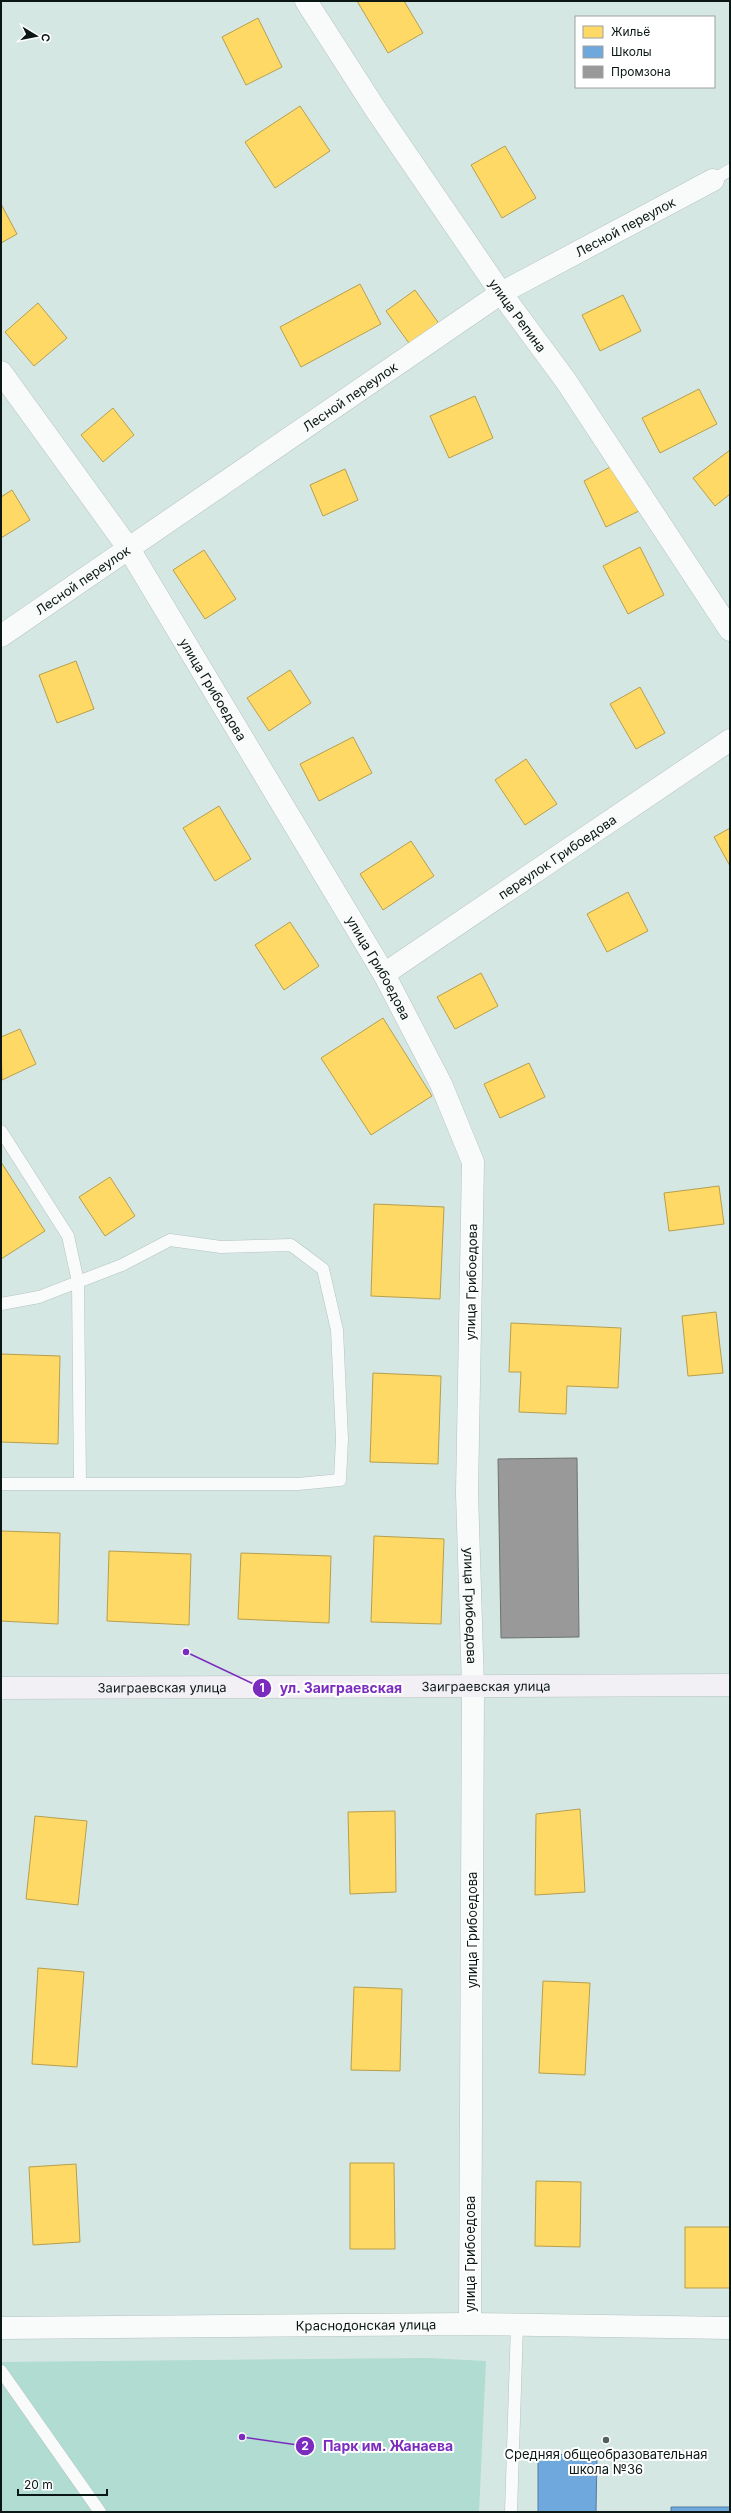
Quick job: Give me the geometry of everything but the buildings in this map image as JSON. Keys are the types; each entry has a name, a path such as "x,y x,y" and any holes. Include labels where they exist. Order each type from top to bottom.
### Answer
{"main road":[{"name":"Заиграевская улица","path":"1,1688 730,1685"}],"street":[{"name":"улица Репина","path":"306,1 376,110 501,293 566,380 730,630"},
{"name":"Лесной переулок","path":"1,636 501,293 721,175"},
{"name":"улица Грибоедова","path":"1,372 129,549 384,974 441,1084 473,1162 467,1492 473,1687 470,2324"},
{"name":"переулок Грибоедова","path":"384,974 730,740"},
{"name":"Краснодонская улица","path":"1,2328 470,2324 730,2328"}],"lane":[{"path":"1,1131 68,1236 78,1282 80,1484"},
{"path":"1,1304 39,1297 122,1265 170,1240 221,1247 291,1245 323,1269 337,1330 342,1439 340,1480 298,1484 1,1484"},
{"path":"511,2512 517,2325"},
{"path":"1,2371 100,2512"}],"green space":[{"path":"427,2358 486,2361 479,2512 1,2512 1,2362"}],"place":[{"name":"ул. Заиграевская","path":"186,1652"},
{"name":"Парк им. Жанаева","path":"242,2437"},
{"name":"Средняя общеобразовательная школа №36","path":"606,2440"}]}
